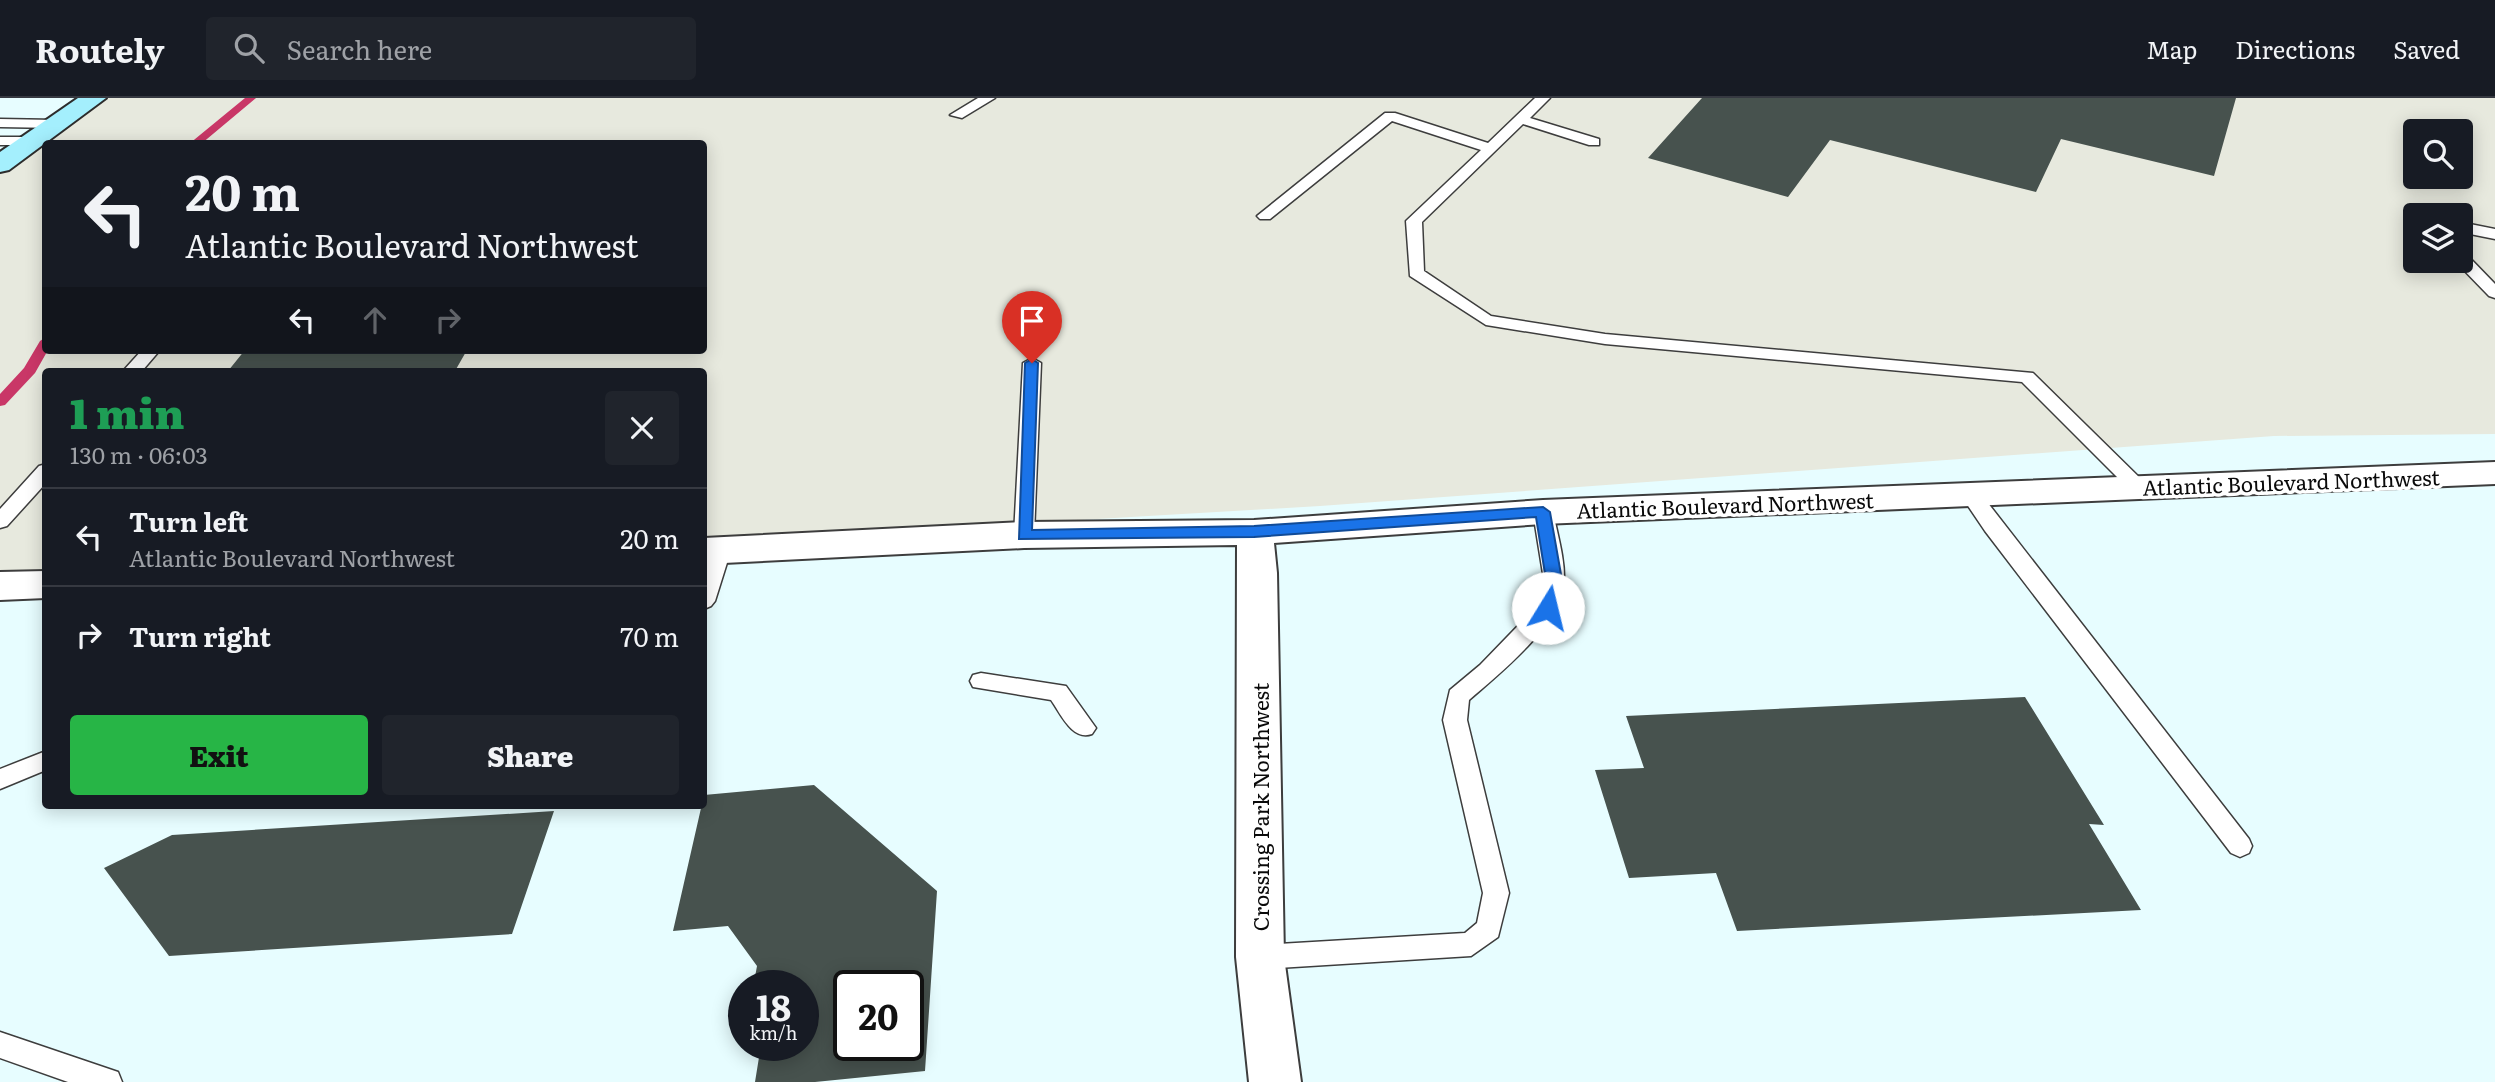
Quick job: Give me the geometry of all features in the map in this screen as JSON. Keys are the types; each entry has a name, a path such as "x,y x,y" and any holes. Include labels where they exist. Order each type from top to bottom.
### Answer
{"street":[{"path":"0,164 94,98"},
{"name":"Atlantic Boulevard Northwest","path":"712,550 1024,535 1254,532 1543,512 2495,473"},
{"name":"Crossing Park Northwest","path":"1254,532 1258,573 1260,957 1275,1082"},
{"path":"0,586 42,584"}],"lane":[{"path":"957,115 988,98"},
{"path":"1543,98 1414,220 1416,272 1486,320 1605,339 2027,377 2138,487"},
{"path":"1265,216 1390,117 1490,148"},
{"path":"1521,119 1594,142"},
{"path":"0,123 56,124"},
{"path":"0,141 31,141"},
{"path":"2473,230 2495,234"},
{"path":"2473,270 2495,293"},
{"path":"135,368 147,354"},
{"path":"1024,535 1032,363"},
{"path":"0,522 42,475"},
{"path":"1970,494 2240,846"},
{"path":"1260,957 1471,944 1489,929 1496,893 1455,720 1458,696 1488,671 1548,608 1554,580 1543,512"},
{"path":"707,582 712,550"},
{"path":"981,681 1058,692 1084,728"},
{"path":"0,779 42,762"},
{"path":"0,1045 108,1082"}],"shaded area":[{"path":"75,98 2495,98 2495,434 2274,436 1320,506 707,542 707,368 42,368 42,581 0,583 0,152"}],"building":[{"path":"1702,98 2236,98 2214,176 2061,139 2036,192 1830,140 1788,197 1648,158"},
{"path":"242,354 465,354 457,368 230,368"},
{"path":"2025,697 2104,825 2089,824 2141,910 1737,931 1716,873 1629,878 1595,770 1644,768 1626,716"},
{"path":"814,785 937,891 925,1071 815,1082 755,1082 758,1061 819,1061 819,970 756,970 757,966 728,926 673,931 701,809 707,809 707,795"},
{"path":"554,811 512,934 169,956 104,868 172,835"}],"waterway":[{"path":"199,140 251,98"},
{"path":"0,402 30,370 42,348"}],"route":[{"path":"1032,363 1024,535 1254,532 1543,512 1554,580 1548,608"}]}
